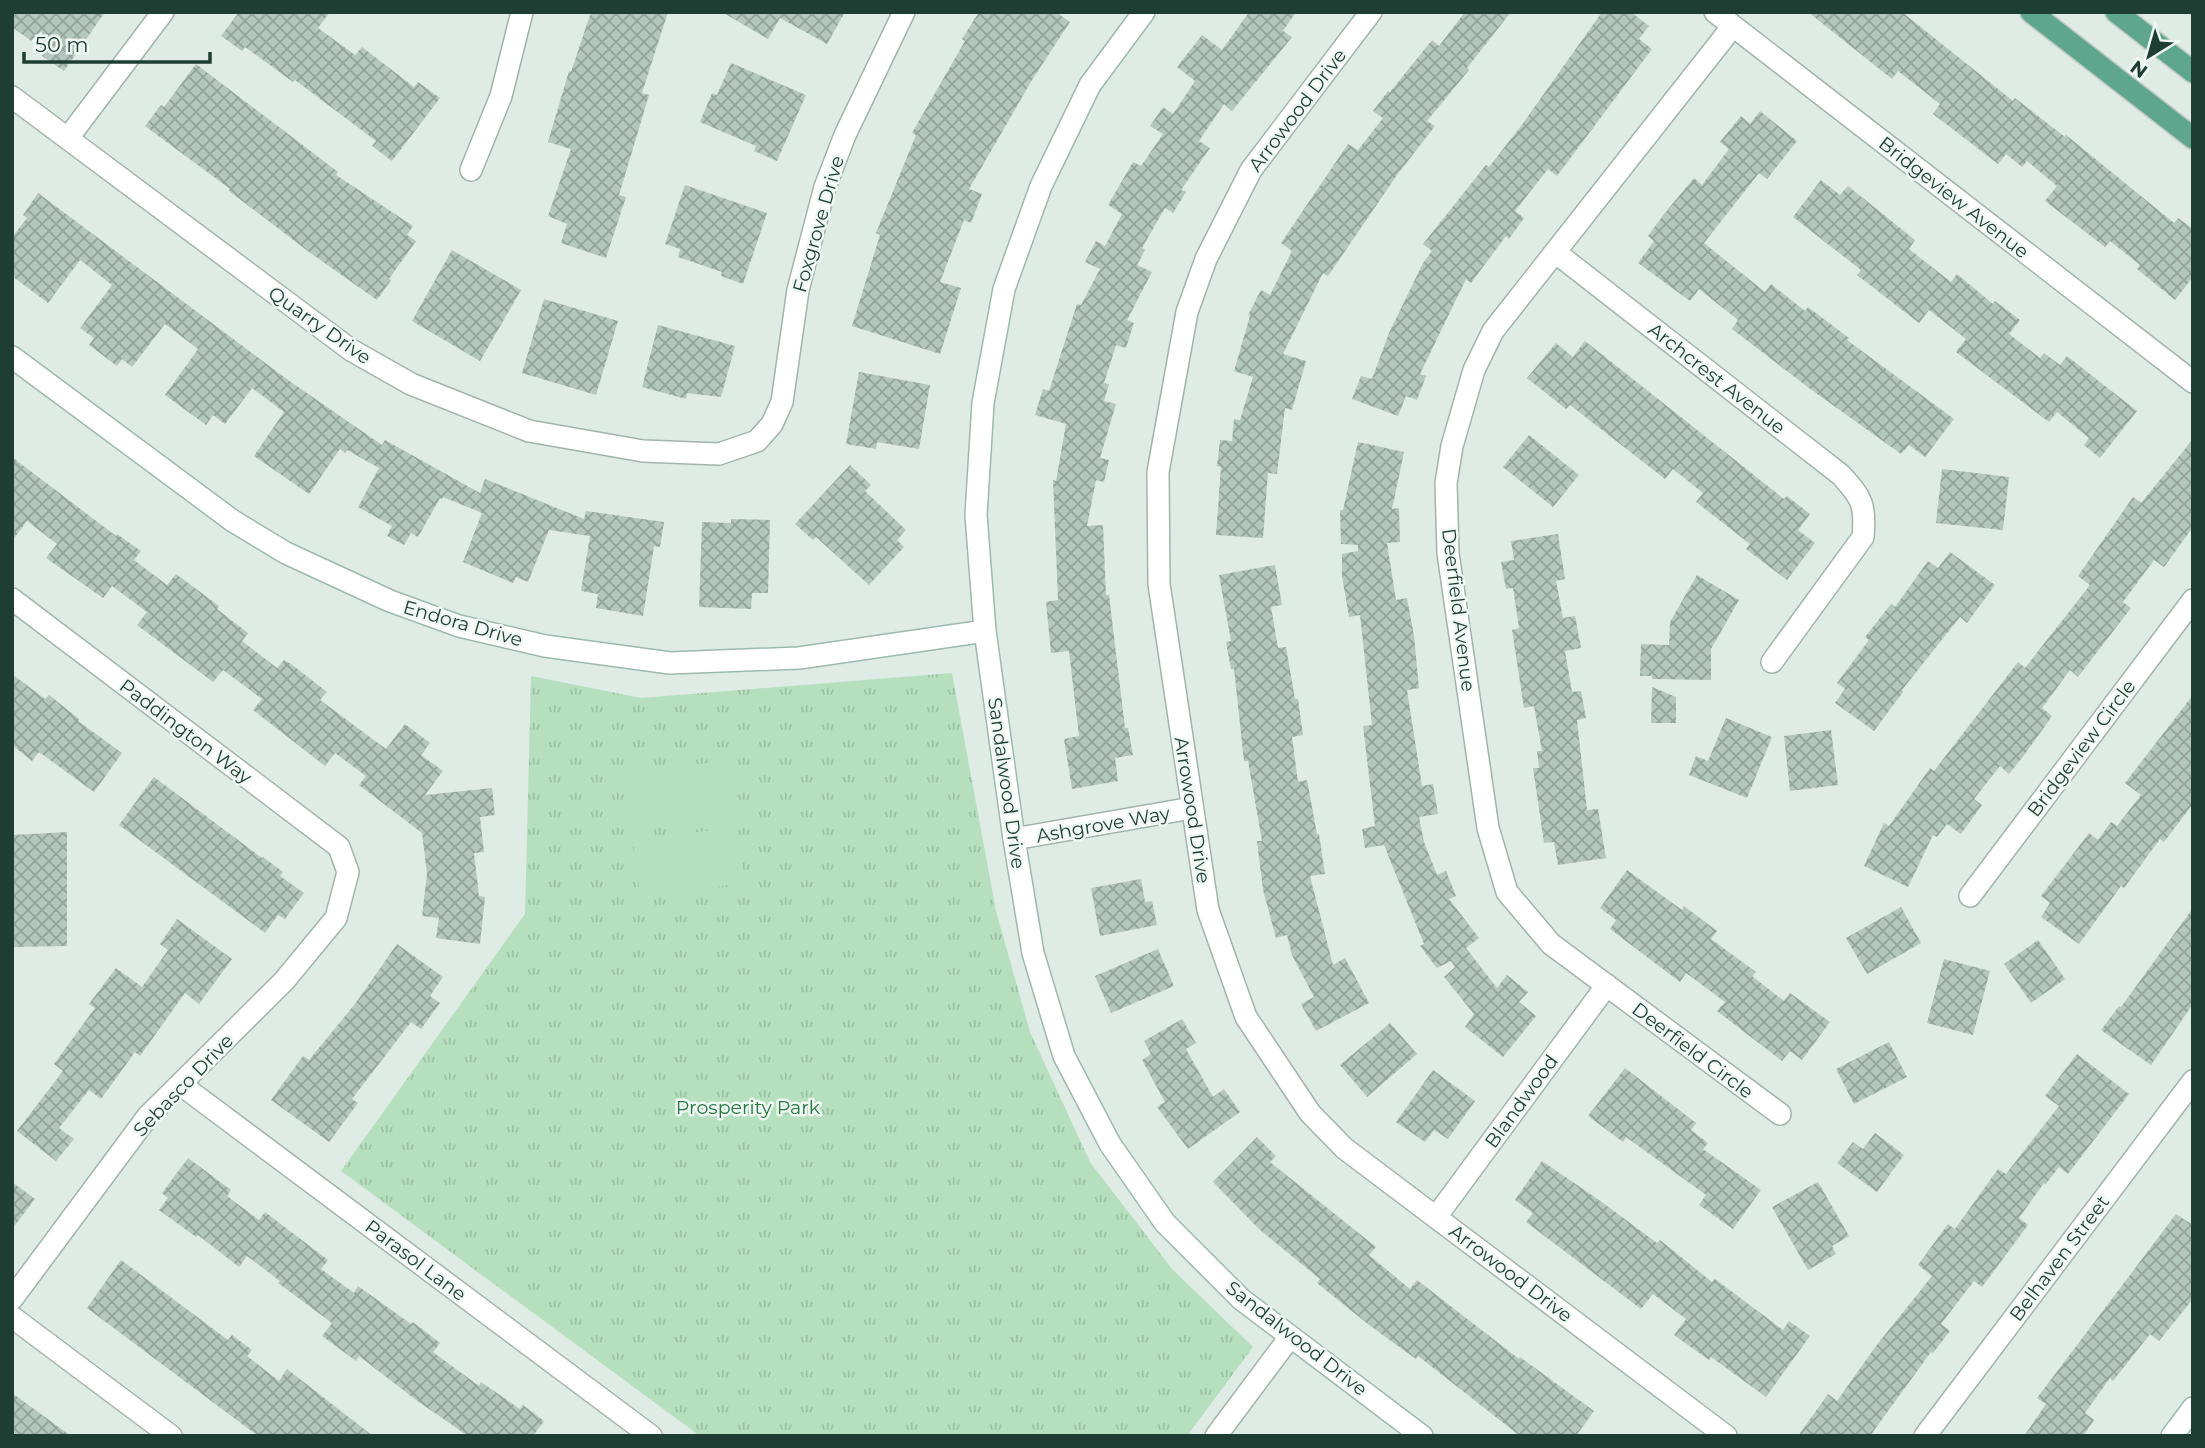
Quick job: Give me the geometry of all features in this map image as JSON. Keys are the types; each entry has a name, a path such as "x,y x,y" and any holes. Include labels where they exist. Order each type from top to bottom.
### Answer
{"main road":[{"path":"2031,12 2193,138"},
{"path":"2116,12 2193,72"}],"street":[{"path":"68,138 163,12"},
{"path":"471,170 501,96 522,12"},
{"name":"Foxgrove Drive","path":"757,441 772,424 782,402 798,290 825,187 845,135 904,12"},
{"name":"Sandalwood Drive","path":"1144,12 1090,85 1041,186 1004,289 983,403 976,515 985,631 1033,953 1064,1056 1110,1144 1164,1223 1241,1299 1422,1436"},
{"name":"Arrowood Drive","path":"1371,12 1251,170 1206,259 1187,312 1158,472 1159,583 1208,910 1246,1017 1310,1113 1344,1148 1726,1436"},
{"name":"Bridgeview Avenue","path":"1715,12 2193,382"},
{"name":"Deerfield Avenue","path":"1607,985 1551,944 1507,892 1488,828 1448,553 1446,483 1451,446 1474,370 1493,331 1733,26"},
{"name":"Quarry Drive","path":"12,97 351,350 411,384 529,431 643,451 719,454 757,441"},
{"name":"Archcrest Avenue","path":"1555,252 1841,475 1858,493 1865,514 1863,537 1772,662"},
{"name":"Endora Drive","path":"14,361 233,521 275,547 390,601 459,626 545,646 670,663 799,658 985,631"},
{"name":"Paddington Way","path":"12,599 339,847 348,872"},
{"name":"Bridgeview Circle","path":"1970,896 2193,600"},
{"name":"Ashgrove Way","path":"1014,839 1192,808"},
{"name":"Sebasco Drive","path":"12,1299 148,1116 284,981 336,918 348,872"},
{"name":"Deerfield Circle","path":"1607,985 1780,1114"},
{"name":"Blandwood","path":"1436,1217 1607,985"},
{"name":"Belhaven Street","path":"1925,1436 2193,1081"},
{"name":"Parasol Lane","path":"180,1084 651,1436"},
{"path":"12,1317 171,1436"},
{"path":"1216,1436 1290,1337"},
{"path":"2172,1436 2193,1408"}],"green space":[{"name":"Prosperity Park","path":"952,673 996,911 1030,1032 1090,1162 1172,1269 1253,1347 1187,1436 700,1436 341,1171 525,914 531,676 641,698"},
{"path":"729,760 737,816 633,831 624,774"},
{"path":"738,826 745,883 640,896 633,842"}],"building":[{"path":"12,12 105,12 64,71 42,56 45,51 12,27"},
{"path":"239,12 330,12 318,28 355,55 362,47 414,87 418,82 440,98 392,161 372,146 376,141 295,80 293,82 245,47 242,51 221,36"},
{"path":"591,12 668,12 642,93 649,95 619,195 626,197 606,258 561,243 567,224 548,216 571,149 548,142 569,71 571,72"},
{"path":"722,12 845,12 827,44 780,18 768,39"},
{"path":"979,12 1056,12 1070,22 1032,80 969,189 982,194 971,223 964,220 940,282 961,288 940,354 852,326 880,235 876,233 916,135 912,133"},
{"path":"1249,12 1296,12 1283,31 1292,37 1232,111 1224,104 1199,141 1210,148 1181,190 1186,192 1173,213 1165,208 1142,248 1145,250 1137,265 1152,272 1127,320 1134,323 1126,348 1116,345 1104,383 1109,384 1104,401 1116,404 1100,458 1109,460 1104,482 1096,480 1087,526 1103,525 1106,595 1109,595 1125,728 1128,728 1133,755 1115,758 1118,781 1072,789 1064,739 1079,736 1069,651 1051,653 1046,602 1058,600 1053,480 1056,481 1066,424 1035,415 1043,389 1049,391 1077,304 1081,305 1100,269 1085,262 1096,241 1105,246 1122,214 1108,205 1133,162 1141,166 1163,134 1150,126 1163,107 1173,114 1195,81 1177,67 1202,35 1222,50"},
{"path":"1465,12 1511,12 1467,68 1469,70 1427,121 1435,126 1397,175 1328,276 1323,273 1283,354 1306,361 1292,410 1285,408 1277,474 1268,473 1263,538 1216,535 1221,467 1217,466 1220,440 1232,441 1234,419 1240,420 1253,377 1234,371 1250,316 1248,315 1261,290 1270,295 1292,251 1281,243 1348,144 1358,150 1383,118 1373,111 1388,91 1390,92 1432,40 1439,46"},
{"path":"1602,12 1631,12 1649,26 1639,39 1652,49 1557,176 1548,169 1515,211 1524,218 1509,239 1506,236 1471,283 1466,279 1420,374 1426,376 1417,400 1406,396 1398,416 1352,399 1361,376 1372,379 1389,333 1423,263 1432,251 1423,244 1521,126"},
{"path":"1808,12 1902,12 2013,101 2015,98 2065,137 2066,135 2174,223 2178,218 2193,229 2193,277 2175,300 2137,269 2140,265 2110,241 2105,247 2045,201 2057,186 2027,161 2022,167 2006,154 1998,164 1933,114 1940,104 1898,71 1892,79"},
{"path":"731,63 806,95 777,161 754,151 756,146 700,122 712,93 717,95"},
{"path":"196,64 338,172 336,175 413,226 407,235 416,241 377,300 309,252 145,126 161,105 164,107"},
{"path":"1760,111 1797,141 1767,179 1759,173 1704,243 1765,292 1771,284 1805,311 1808,307 1849,338 1847,340 1954,419 1925,457 1909,445 1901,454 1809,388 1732,329 1738,320 1699,289 1690,301 1638,263 1654,241 1648,236 1664,214 1694,178 1702,185 1729,149 1720,142 1741,116 1750,124"},
{"path":"1821,180 1840,195 1848,186 1915,240 1909,249 1951,282 1957,274 1993,304 1995,301 2020,320 2009,334 2040,358 2044,353 2060,365 2067,356 2137,411 2100,458 2084,445 2089,438 2057,412 2049,422 1956,352 1966,339 1929,310 1919,323 1857,275 1861,270 1793,217"},
{"path":"685,185 767,213 743,284 721,276 722,272 678,257 680,249 665,244"},
{"path":"38,193 288,380 382,445 385,440 480,493 485,479 584,519 586,511 664,522 660,547 654,546 643,616 596,608 598,594 581,591 590,536 549,530 528,582 516,577 513,583 463,562 482,513 443,497 418,537 411,533 404,545 387,536 392,526 358,507 379,468 347,450 345,453 340,449 309,494 254,456 284,412 252,388 225,424 213,415 206,425 165,395 198,349 165,324 132,367 122,359 117,366 89,345 94,338 80,328 112,285 80,260 48,303 12,276 12,237 27,218 23,215"},
{"path":"452,250 521,290 480,361 412,321"},
{"path":"544,299 618,321 596,395 522,373"},
{"path":"658,325 735,346 721,397 687,393 686,399 642,387"},
{"path":"1585,341 1784,499 1787,496 1810,514 1798,530 1815,543 1787,580 1746,549 1750,544 1696,502 1703,493 1673,469 1665,479 1570,405 1566,409 1527,378 1556,343 1573,357"},
{"path":"859,372 930,385 919,449 877,442 876,449 846,444"},
{"path":"1529,435 1579,475 1553,507 1503,467"},
{"path":"2193,439 2193,527 2164,567 2154,560 2123,602 2131,608 2078,677 2070,670 2042,708 2052,716 2025,754 2009,774 2000,766 1974,799 1982,805 1961,834 1947,824 1937,837 1933,835 1908,887 1864,866 1884,823 1889,826 1930,768 1934,771 2018,662 2025,668 2090,585 2078,576 2133,497 2141,503"},
{"path":"1358,442 1404,452 1392,509 1399,508 1400,542 1387,543 1396,600 1407,598 1414,636 1419,688 1407,690 1422,786 1433,784 1438,814 1419,817 1424,842 1437,875 1446,871 1456,896 1449,899 1479,938 1466,948 1497,988 1507,975 1528,992 1519,1002 1536,1016 1503,1057 1465,1027 1474,1014 1444,977 1455,967 1451,961 1437,968 1420,946 1424,944 1384,845 1365,848 1362,829 1375,826 1363,726 1372,725 1360,615 1349,617 1342,576 1342,554 1358,551 1358,545 1341,544 1340,510 1343,510"},
{"path":"12,457 116,536 117,534 141,551 134,560 167,585 176,574 219,606 217,609 248,633 242,641 277,668 284,660 291,664 327,692 320,700 386,749 405,724 430,743 421,755 443,771 425,795 492,788 495,815 480,817 484,852 474,853 479,896 485,897 480,944 436,938 439,918 422,916 427,874 422,833 359,785 366,776 335,753 325,766 253,710 262,699 223,670 213,682 137,625 147,612 112,586 103,598 46,558 57,544 27,521 12,541"},
{"path":"850,465 871,485 865,491 906,530 897,540 904,547 869,585 816,537 813,540 795,524"},
{"path":"1942,469 2009,477 2003,530 1936,523"},
{"path":"731,519 770,520 768,593 752,593 751,609 699,607 702,522 731,523"},
{"path":"1558,534 1565,579 1556,581 1563,618 1575,616 1581,648 1565,651 1572,692 1581,691 1586,718 1577,720 1587,810 1598,809 1606,858 1558,865 1554,842 1544,843 1533,768 1539,768 1537,751 1542,751 1534,706 1524,708 1512,630 1519,628 1513,588 1506,589 1501,562 1514,560 1511,541"},
{"path":"1950,552 1995,585 1967,623 1960,617 1902,690 1874,731 1835,703 1845,689 1837,683 1869,640 1865,637 1891,604 1895,607 1928,561 1938,568"},
{"path":"1275,565 1282,605 1271,607 1278,648 1286,647 1303,735 1292,737 1298,782 1307,780 1325,874 1310,876 1333,965 1345,958 1369,1003 1316,1031 1301,1004 1314,997 1292,955 1287,935 1276,938 1263,890 1257,841 1262,841 1248,761 1244,761 1234,669 1231,669 1226,642 1231,641 1219,575"},
{"path":"1697,575 1739,600 1711,649 1711,680 1652,679 1652,676 1640,676 1641,644 1669,645 1670,622"},
{"path":"12,674 45,699 49,695 79,719 78,721 122,753 94,792 39,752 32,761 12,745"},
{"path":"1652,687 1676,697 1676,723 1651,723"},
{"path":"2193,695 2193,804 2164,842 2160,839 2124,888 2121,886 2079,944 2041,917 2050,903 2041,896 2089,833 2098,840 2111,822 2117,826 2141,795 2125,783"},
{"path":"1726,718 1772,737 1747,798 1689,775 1696,756 1708,761"},
{"path":"1831,730 1838,785 1790,791 1784,736"},
{"path":"154,777 283,872 280,876 304,893 285,919 278,915 265,933 119,825"},
{"path":"67,832 67,946 12,947 12,835"},
{"path":"1627,870 1682,910 1684,906 1717,931 1711,939 1756,972 1752,976 1784,1001 1790,993 1830,1022 1802,1060 1790,1051 1782,1061 1717,1011 1725,1002 1686,973 1680,982 1610,929 1616,920 1600,908"},
{"path":"1141,879 1145,902 1152,901 1157,925 1100,936 1091,888"},
{"path":"1901,907 1921,943 1867,974 1846,938"},
{"path":"2193,908 2193,1004 2151,1065 2101,1030 2119,1006 2121,1007"},
{"path":"177,919 232,959 199,1004 185,993 140,1056 135,1052 101,1099 89,1090 59,1128 74,1139 56,1161 17,1131 63,1071 54,1064 95,1008 89,1004 116,968 142,987 168,950 160,944"},
{"path":"2038,940 2065,979 2031,1003 2004,964"},
{"path":"397,944 443,977 430,996 440,1003 421,1029 411,1022 352,1099 358,1103 329,1142 271,1100 303,1056 309,1060 355,1004"},
{"path":"1158,949 1174,986 1111,1013 1095,976"},
{"path":"1944,959 1990,971 1973,1035 1927,1023"},
{"path":"1182,1019 1196,1043 1186,1049 1213,1097 1224,1089 1240,1112 1188,1149 1157,1107 1165,1102 1142,1060 1151,1054 1144,1041"},
{"path":"1390,1023 1417,1054 1367,1097 1340,1065"},
{"path":"1889,1042 1907,1077 1854,1104 1836,1069"},
{"path":"2077,1054 2129,1094 2068,1174 2059,1167 2045,1185 2044,1183 2019,1218 2028,1225 1982,1287 1974,1281 1941,1324 1950,1331 1933,1353 1931,1352 1870,1436 1798,1436 1828,1394 1837,1401 1876,1346 1932,1276 1918,1265 1948,1224 1955,1229 1998,1169 2006,1174 2059,1106 2045,1096"},
{"path":"1625,1068 1696,1123 1691,1130 1708,1143 1703,1149 1761,1190 1733,1229 1699,1205 1706,1195 1626,1137 1623,1142 1588,1116"},
{"path":"1433,1070 1475,1101 1448,1139 1434,1130 1425,1142 1396,1122"},
{"path":"1875,1133 1904,1155 1877,1192 1837,1163 1853,1142 1863,1149"},
{"path":"1257,1137 1276,1156 1270,1162 1376,1247 1369,1255 1410,1289 1417,1280 1519,1359 1520,1357 1594,1411 1576,1436 1520,1436 1418,1356 1416,1359 1369,1325 1317,1283 1320,1279 1260,1230 1213,1182"},
{"path":"188,1158 231,1190 227,1196 259,1220 265,1212 328,1260 321,1269 354,1293 358,1286 440,1343 433,1352 479,1386 481,1382 520,1409 523,1405 544,1421 533,1436 468,1436 359,1356 356,1361 322,1336 332,1323 247,1256 239,1267 198,1235 196,1237 159,1210 168,1198 162,1193"},
{"path":"1542,1161 1657,1243 1660,1240 1712,1282 1715,1279 1783,1330 1789,1321 1810,1336 1766,1397 1711,1357 1709,1360 1674,1335 1686,1319 1653,1294 1641,1309 1526,1222 1533,1213 1515,1200"},
{"path":"12,1182 35,1199 12,1229"},
{"path":"1818,1182 1849,1236 1832,1246 1836,1254 1808,1270 1772,1207"},
{"path":"2176,1214 2193,1225 2193,1299 2159,1341 2150,1334 2113,1381 2110,1378 2085,1413 2094,1420 2083,1436 2024,1436 2046,1404 2037,1398"},
{"path":"121,1260 228,1340 232,1335 252,1350 247,1356 279,1381 287,1369 373,1436 258,1436 87,1308"},
{"path":"12,1393 71,1436 12,1436"}]}
